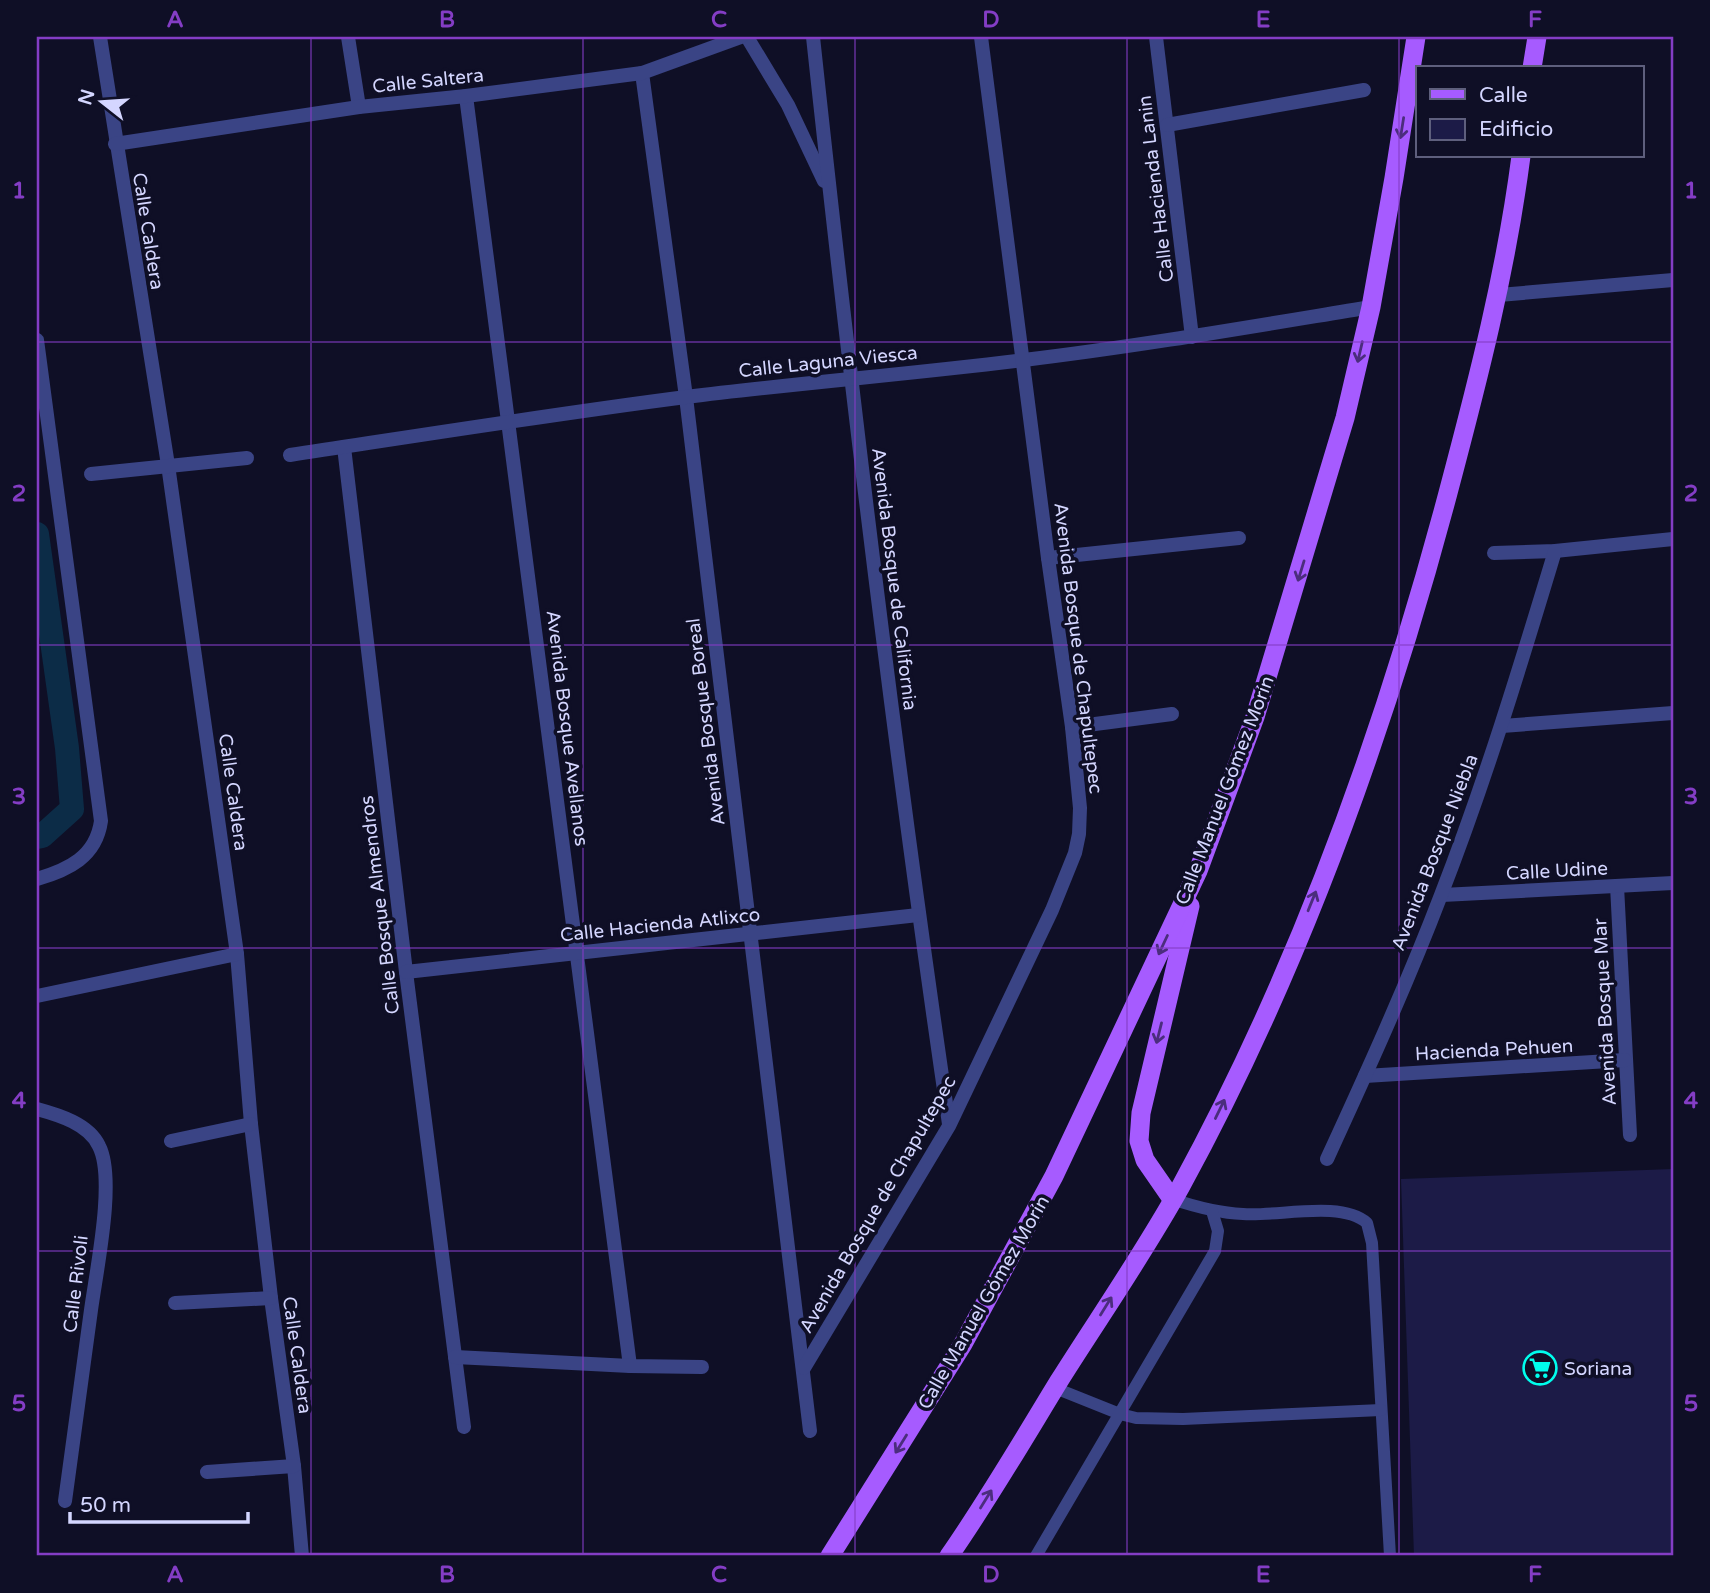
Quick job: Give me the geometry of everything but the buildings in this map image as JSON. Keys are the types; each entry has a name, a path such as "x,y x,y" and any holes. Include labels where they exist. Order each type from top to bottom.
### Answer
{"main road":[{"name":"Calle Manuel Gómez Morín","path":"830,1556 963,1344 1048,1188 1198,871 1255,717 1345,418 1370,307 1416,37"},
{"path":"1532,66 1536,37"},
{"path":"949,1556 1172,1199 1218,1115 1284,973 1358,783 1435,541 1499,295 1521,158"},
{"path":"1172,1199 1145,1160 1139,1142 1141,1113 1198,871"},
{"path":"958,1556 962,1537"}],"street":[{"name":"Calle Caldera","path":"100,37 168,466 237,954 251,1124 294,1466 302,1556"},
{"path":"348,37 359,107"},
{"name":"Calle Saltera","path":"115,144 359,107 642,73 741,37"},
{"path":"747,37 788,105 830,195"},
{"name":"Avenida Bosque de California","path":"813,37 850,377 918,915 949,1126"},
{"name":"Avenida Bosque de Chapultepec","path":"804,1367 949,1126 1052,910 1075,853 1080,808 1072,727 981,37"},
{"name":"Calle Hacienda Lanin","path":"1156,37 1192,337"},
{"name":"Avenida Bosque Boreal","path":"642,73 686,397 810,1431"},
{"path":"1167,125 1364,90"},
{"name":"Avenida Bosque Avellanos","path":"466,96 630,1366"},
{"path":"1499,295 1673,280"},
{"name":"Calle Laguna Viesca","path":"290,455 686,397 1023,360 1192,337 1370,307"},
{"path":"37,340 101,821 96,839 83,858 63,871 37,879"},
{"name":"Calle Bosque Almendros","path":"344,447 405,972 464,1427"},
{"path":"91,474 247,458"},
{"path":"1048,558 1239,538"},
{"path":"1494,553 1555,551 1673,539"},
{"name":"Avenida Bosque Niebla","path":"1327,1159 1366,1076 1441,895 1502,726 1555,551"},
{"path":"1502,726 1673,713"},
{"path":"1072,727 1172,714"},
{"name":"Calle Udine","path":"1441,895 1673,883"},
{"name":"Avenida Bosque Mar","path":"1617,886 1630,1135"},
{"name":"Calle Hacienda Atlixco","path":"405,972 918,915"},
{"path":"37,996 237,954"},
{"name":"Hacienda Pehuen","path":"1366,1076 1625,1060"},
{"name":"Calle Rivoli","path":"37,1110 50,1112 88,1131 99,1145 104,1158 99,1248 65,1501"},
{"path":"171,1142 251,1124"},
{"path":"175,1303 271,1298"},
{"path":"455,1357 702,1367"},
{"path":"206,1472 294,1466"}],"lane":[{"path":"1172,1199 1212,1211 1264,1216 1325,1211 1349,1212 1367,1223 1372,1244 1390,1556"},
{"path":"1036,1556 1215,1251 1218,1231 1212,1211"},
{"path":"1055,1388 1136,1418 1183,1419 1381,1410"}],"waterway":[{"path":"37,534 67,748 72,809 42,836 37,837"}],"place":[{"name":"Soriana","path":"1540,1368"}]}
